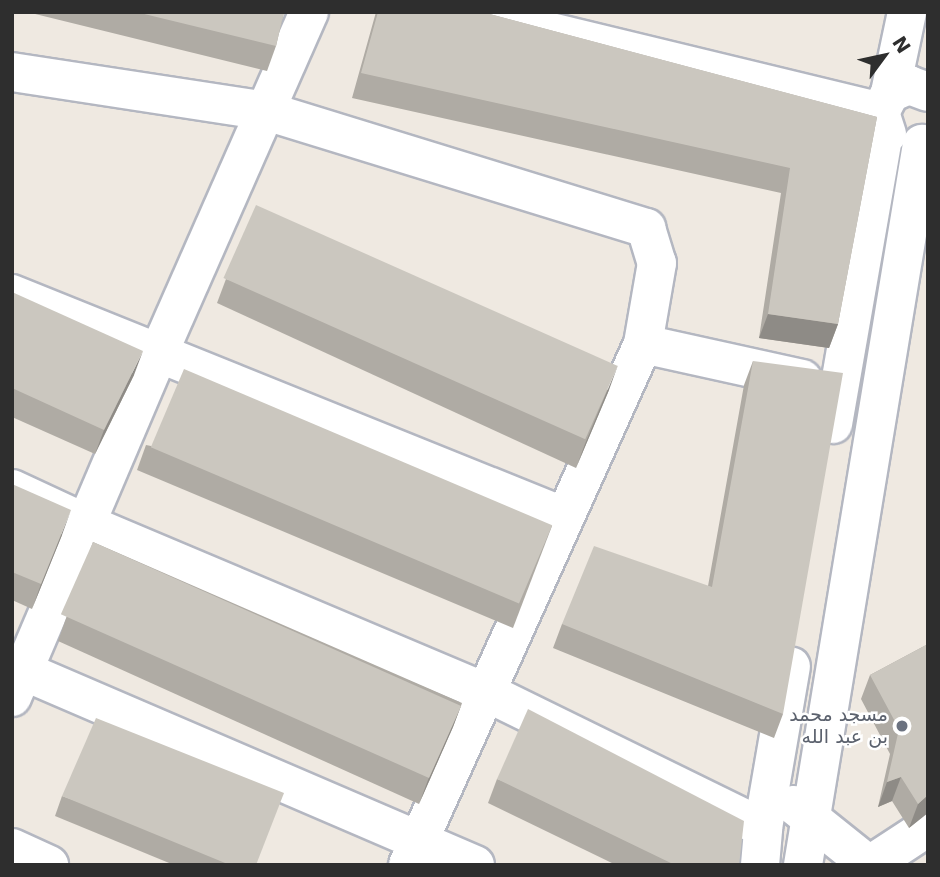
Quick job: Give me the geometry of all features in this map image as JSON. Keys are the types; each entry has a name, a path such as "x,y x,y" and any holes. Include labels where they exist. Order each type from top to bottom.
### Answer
{"street":[{"path":"309,12 159,352 87,524 16,678 412,853 475,865"},
{"path":"468,12 885,112"},
{"path":"828,454 885,112 907,12"},
{"path":"12,72 266,111 646,228 657,263 643,344 488,693 412,853"},
{"path":"885,112 909,85 928,92"},
{"path":"803,865 925,141 901,145 885,112"},
{"path":"12,294 565,517"},
{"path":"643,344 839,387"},
{"path":"12,489 87,524 488,693 761,846 797,629"},
{"path":"769,790 811,816 869,865 928,827"},
{"path":"12,848 49,865"}],"building":[{"path":"136,12 284,12 276,46"},
{"path":"378,12 482,12 877,117 838,324 768,314 790,168 361,73"},
{"path":"256,205 618,366 585,439 223,278"},
{"path":"12,292 143,351 104,430 12,388"},
{"path":"753,361 843,373 783,714 562,624 594,546 712,587"},
{"path":"184,369 552,525 519,604 151,447"},
{"path":"12,484 71,510 41,584 12,572"},
{"path":"93,542 461,706 429,778 61,614"},
{"name":"مسجد محمد بن عبد الله","path":"928,644 928,795 918,804 901,777 887,782 899,729 870,675"},
{"path":"528,709 744,821 739,865 675,865 497,779"},
{"path":"96,718 284,793 256,865 230,865 62,796"}],"place":[{"name":"مسجد محمد بن عبد الله","path":"902,726"}]}
